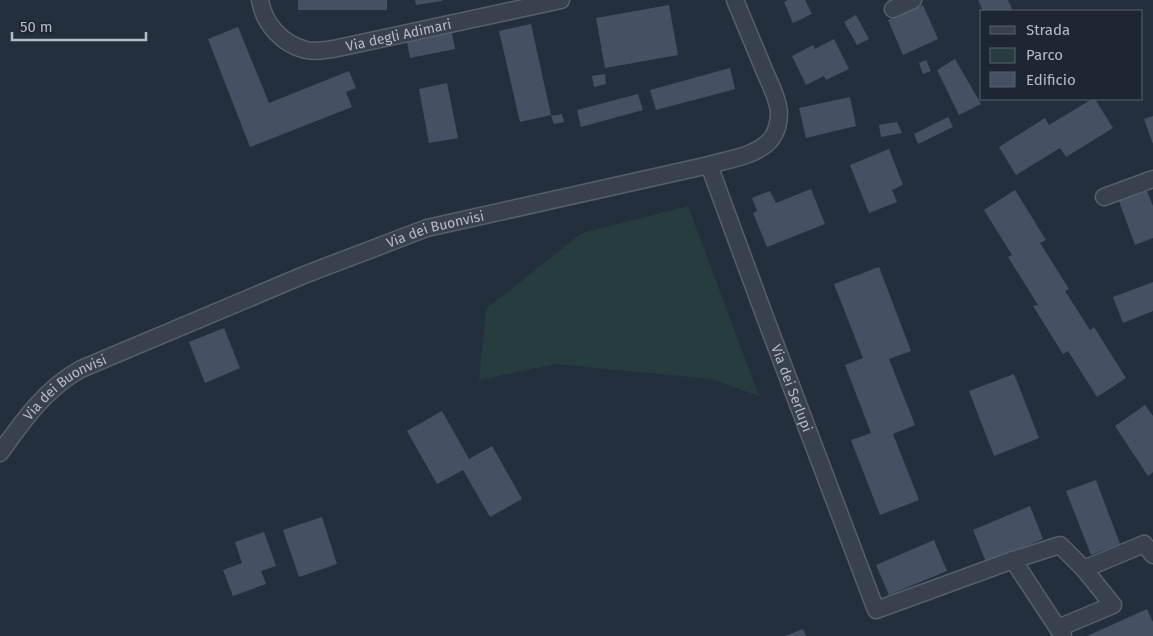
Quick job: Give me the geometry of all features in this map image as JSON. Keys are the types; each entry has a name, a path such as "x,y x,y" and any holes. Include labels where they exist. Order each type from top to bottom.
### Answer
{"street":[{"name":"Via degli Adimari","path":"260,0 266,19 281,36 300,48 319,51 561,0"},
{"name":"Via dei Buonvisi","path":"0,453 44,396 73,373 304,275 427,228 709,165 746,155 756,150 772,137 776,130 779,112 775,95 735,0"},
{"path":"893,9 913,0"},
{"name":"Via dei Serlupi","path":"709,165 876,610 1013,560"},
{"path":"1104,197 1153,179"},
{"path":"1084,569 1144,544 1153,555"},
{"path":"1060,545 1084,569 1113,605 1060,632 1013,560 1060,545"}],"green space":[{"path":"688,206 759,396 711,379 556,364 479,380 486,309 582,233"}],"building":[{"path":"298,0 387,0 387,10 298,10"},
{"path":"415,0 442,0 442,1 416,5"},
{"path":"788,0 805,0 812,14 793,23 784,2"},
{"path":"978,0 1008,0 1012,9 1010,10 983,10"},
{"path":"669,5 678,55 605,68 596,18"},
{"path":"923,5 938,39 903,55 888,20"},
{"path":"856,15 869,39 857,45 844,22"},
{"path":"531,24 551,115 520,122 499,31"},
{"path":"238,27 269,103 349,71 356,88 346,92 352,107 250,147 208,39"},
{"path":"452,33 455,49 410,58 407,42"},
{"path":"834,39 849,69 826,80 824,76 806,85 792,56 813,45 815,49"},
{"path":"955,59 981,104 959,115 937,70"},
{"path":"926,60 931,71 923,74 919,63"},
{"path":"730,68 735,89 656,110 650,90"},
{"path":"605,74 606,84 594,87 592,76"},
{"path":"447,83 458,138 429,143 419,89"},
{"path":"638,94 643,110 581,127 577,110"},
{"path":"850,97 856,126 806,138 799,108"},
{"path":"1090,100 1096,100 1113,128 1066,157 1060,148 1016,175 999,147 1045,118 1049,125"},
{"path":"562,114 564,122 554,124 551,116"},
{"path":"1153,116 1153,144 1144,119"},
{"path":"948,117 953,127 918,144 914,134"},
{"path":"897,122 902,133 881,137 879,125"},
{"path":"889,149 903,185 892,190 897,202 869,213 850,165"},
{"path":"811,189 825,224 767,247 753,213 757,211 752,198 770,191 776,203"},
{"path":"1015,190 1046,240 1040,243 1069,289 1065,291 1090,330 1094,327 1126,378 1097,397 1068,351 1063,354 1033,306 1038,305 1008,257 1012,255 984,210"},
{"path":"1147,191 1153,206 1153,238 1135,245 1119,201"},
{"path":"879,267 911,351 889,359 915,425 893,434 919,500 880,515 851,440 871,433 845,365 863,358 834,284"},
{"path":"1153,282 1153,311 1123,323 1113,297"},
{"path":"224,328 240,368 205,383 189,342"},
{"path":"1014,374 1039,438 994,456 969,391"},
{"path":"1145,405 1153,416 1153,472 1148,476 1115,426"},
{"path":"442,411 469,459 492,446 522,499 490,517 463,470 437,484 407,431"},
{"path":"1096,480 1120,544 1091,555 1066,491"},
{"path":"1030,506 1043,539 986,562 973,530"},
{"path":"322,517 337,564 299,577 283,530"},
{"path":"264,532 276,566 261,571 266,584 233,596 223,570 242,563 235,542"},
{"path":"934,540 947,571 889,595 876,565"},
{"path":"1147,609 1153,622 1153,636 1087,636"},
{"path":"803,629 806,636 785,636"}]}
